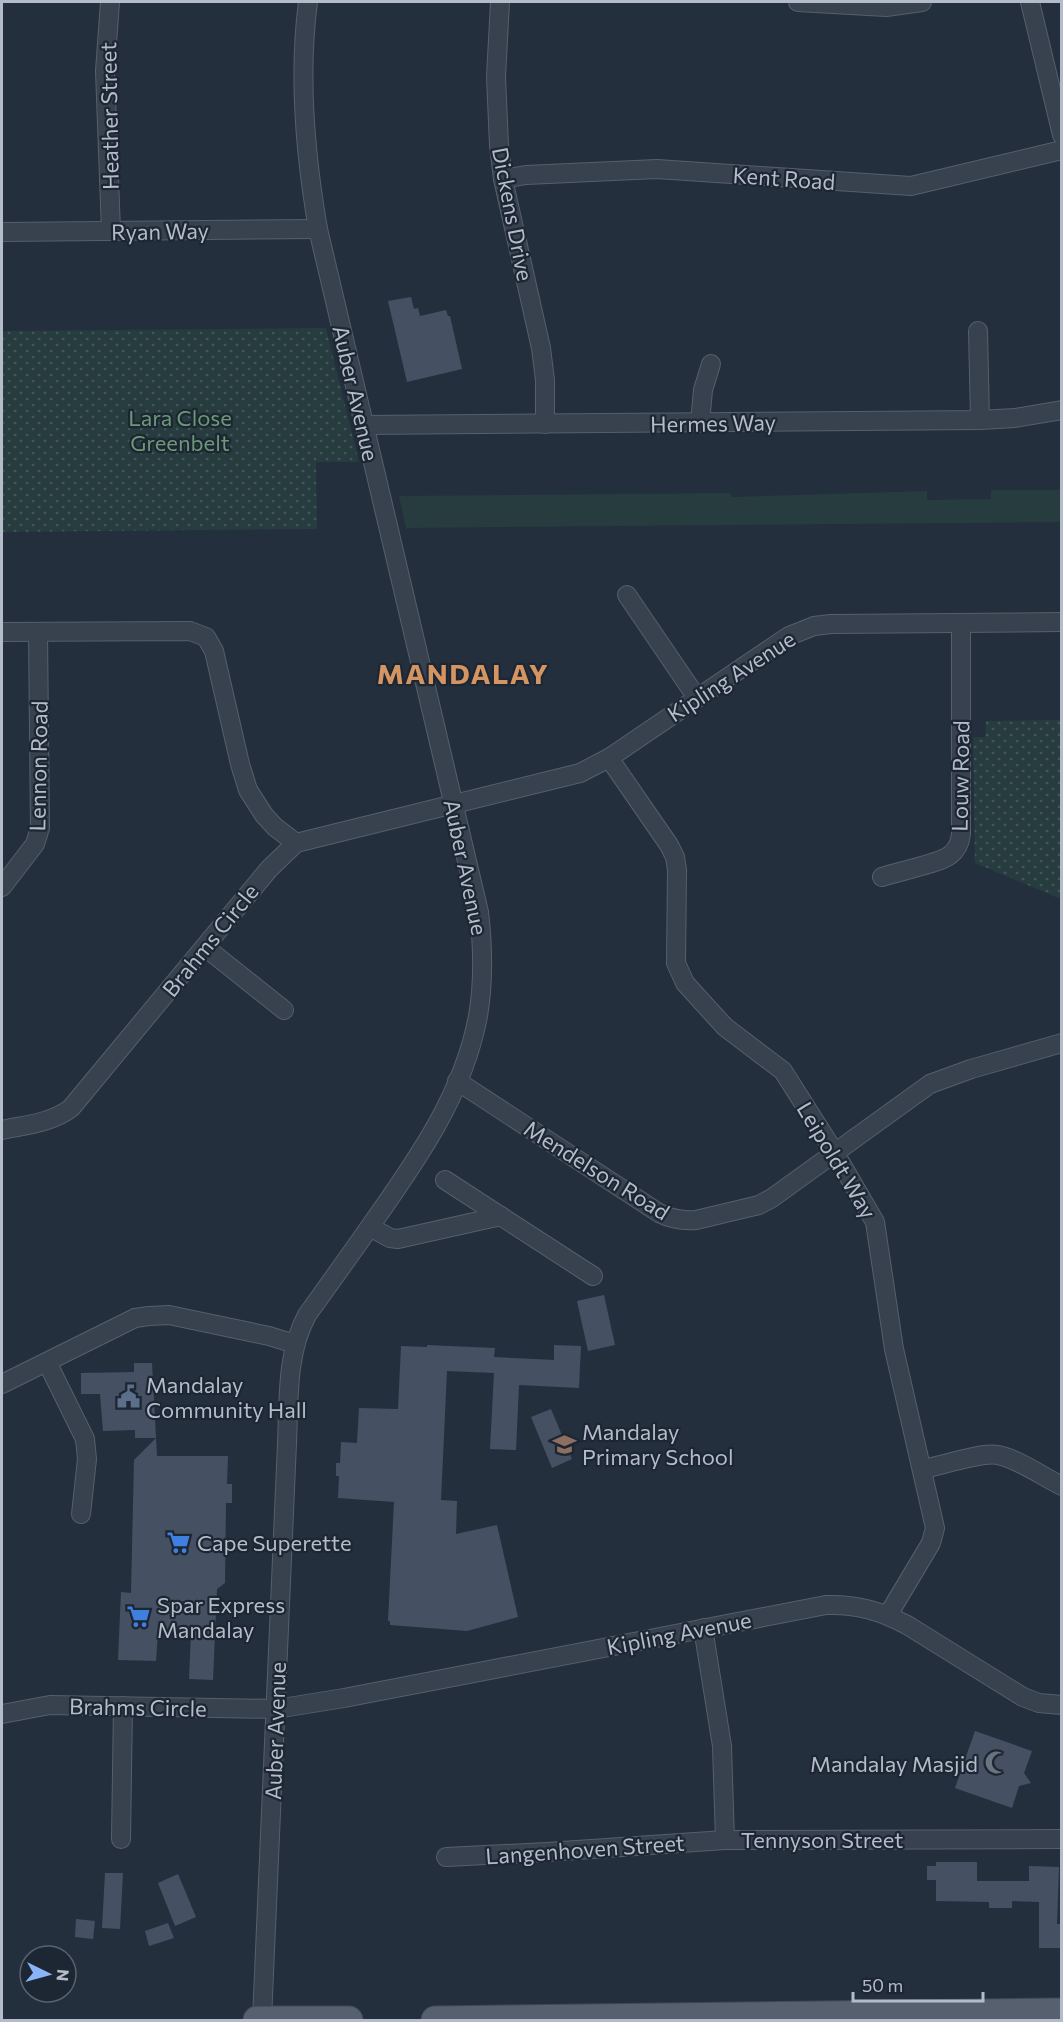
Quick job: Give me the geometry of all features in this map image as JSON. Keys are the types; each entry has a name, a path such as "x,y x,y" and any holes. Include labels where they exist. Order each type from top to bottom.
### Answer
{"main road":[{"path":"435,2020 1062,2012"},
{"path":"260,2020 349,2020"}],"street":[{"name":"Heather Street","path":"110,2 105,71 111,231"},
{"name":"Auber Avenue","path":"260,2020 291,1362 295,1344 307,1315 417,1161 440,1120 457,1081 477,1018 483,964 479,912 318,229 311,185 304,97 304,52 308,2"},
{"name":"Dickens Drive","path":"500,2 496,88 499,145 503,179 542,348 545,424"},
{"path":"798,2 886,7 922,2"},
{"path":"1030,2 1062,135"},
{"name":"Kent Road","path":"503,179 526,175 657,169 911,186 1062,150"},
{"name":"Ryan Way","path":"2,232 318,229"},
{"path":"978,331 980,420"},
{"path":"700,423 703,390 711,364"},
{"name":"Hermes Way","path":"363,425 980,420 1015,418 1062,410"},
{"path":"627,595 697,698"},
{"name":"Kipling Avenue","path":"454,803 587,770 609,758 789,636 814,626 1062,622"},
{"name":"Louw Road","path":"882,876 946,858 956,850 960,843 961,623"},
{"path":"2,632 190,631 206,637 212,646 248,790 264,815 296,843"},
{"name":"Lennon Road","path":"2,887 35,844 40,828 38,632"},
{"name":"Leipoldt Way","path":"609,758 675,857 677,870 676,963 685,983 724,1027 783,1071 835,1152 875,1222 894,1349 935,1523 932,1543 888,1615"},
{"name":"Brahms Circle","path":"2,1130 50,1119 64,1114 71,1108 269,869 296,843 454,803"},
{"path":"205,947 284,1010"},
{"name":"Mendelson Road","path":"457,1081 659,1213 675,1220 696,1220 759,1205 930,1084 971,1069 1062,1043"},
{"path":"445,1180 593,1276"},
{"path":"370,1227 390,1238 398,1239 501,1216"},
{"path":"2,1384 135,1318 169,1315 269,1336 295,1344"},
{"path":"47,1362 85,1439 87,1459 81,1514"},
{"path":"922,1469 985,1455 998,1455 1010,1458 1062,1486"},
{"name":"Kipling Avenue","path":"276,1709 344,1698 826,1605 859,1606 888,1615 1023,1697 1062,1705"},
{"name":"Tennyson Street","path":"703,1628 722,1746 725,1840 1062,1839"},
{"name":"Brahms Circle","path":"2,1714 50,1706 276,1709"},
{"path":"120,1839 123,1706"},
{"name":"Langenhoven Street","path":"446,1857 725,1840"}],"green space":[{"name":"Lara Close Greenbelt","path":"326,328 359,462 316,462 317,529 2,532 2,331"},
{"path":"991,490 1061,490 1061,522 406,528 399,496 731,493 731,497 927,491 927,500 991,499"},
{"path":"1062,720 1061,899 975,863 973,737 985,737 986,721"}],"building":[{"path":"411,297 414,309 418,308 420,316 446,310 450,316 462,369 407,382 388,301"},
{"path":"604,1295 615,1345 588,1351 577,1301"},
{"path":"427,1345 495,1348 494,1357 554,1360 554,1345 581,1346 579,1388 519,1385 516,1450 490,1449 494,1373 447,1371 441,1500 457,1501 456,1534 497,1525 518,1617 467,1631 390,1625 388,1621 394,1502 338,1498 339,1476 336,1476 336,1463 340,1463 341,1442 357,1443 359,1408 398,1409 401,1346 427,1347"},
{"path":"134,1363 152,1363 157,1456 228,1456 227,1484 232,1484 232,1503 226,1503 225,1583 217,1589 213,1680 189,1679 191,1634 158,1633 156,1661 118,1660 121,1592 131,1593 134,1460 156,1438 135,1438 135,1430 103,1431 100,1394 81,1394 81,1373 134,1372"},
{"path":"551,1409 572,1459 552,1468 531,1417"},
{"name":"Mandalay Masjid","path":"975,1731 1032,1751 1024,1773 1031,1783 1019,1786 1012,1808 955,1788"},
{"path":"936,1862 977,1862 977,1881 1029,1881 1029,1866 1059,1867 1057,1924 1062,1924 1062,1948 1039,1948 1039,1902 1012,1901 1012,1908 989,1908 989,1902 936,1901 936,1880 927,1880 927,1866 936,1866"},
{"path":"105,1873 123,1873 120,1929 102,1928"},
{"path":"178,1874 196,1917 175,1926 158,1883"},
{"path":"76,1919 95,1921 93,1939 75,1937"},
{"path":"168,1923 174,1938 149,1946 145,1931"}],"place":[{"name":"Mandalay Community Hall","path":"128,1397"},
{"name":"Mandalay Primary School","path":"564,1444"},
{"name":"Cape Superette","path":"179,1542"},
{"name":"Spar Express Mandalay","path":"139,1617"},
{"name":"Mandalay Masjid","path":"996,1763"}],"district":[{"name":"MANDALAY","path":"463,673"}]}
